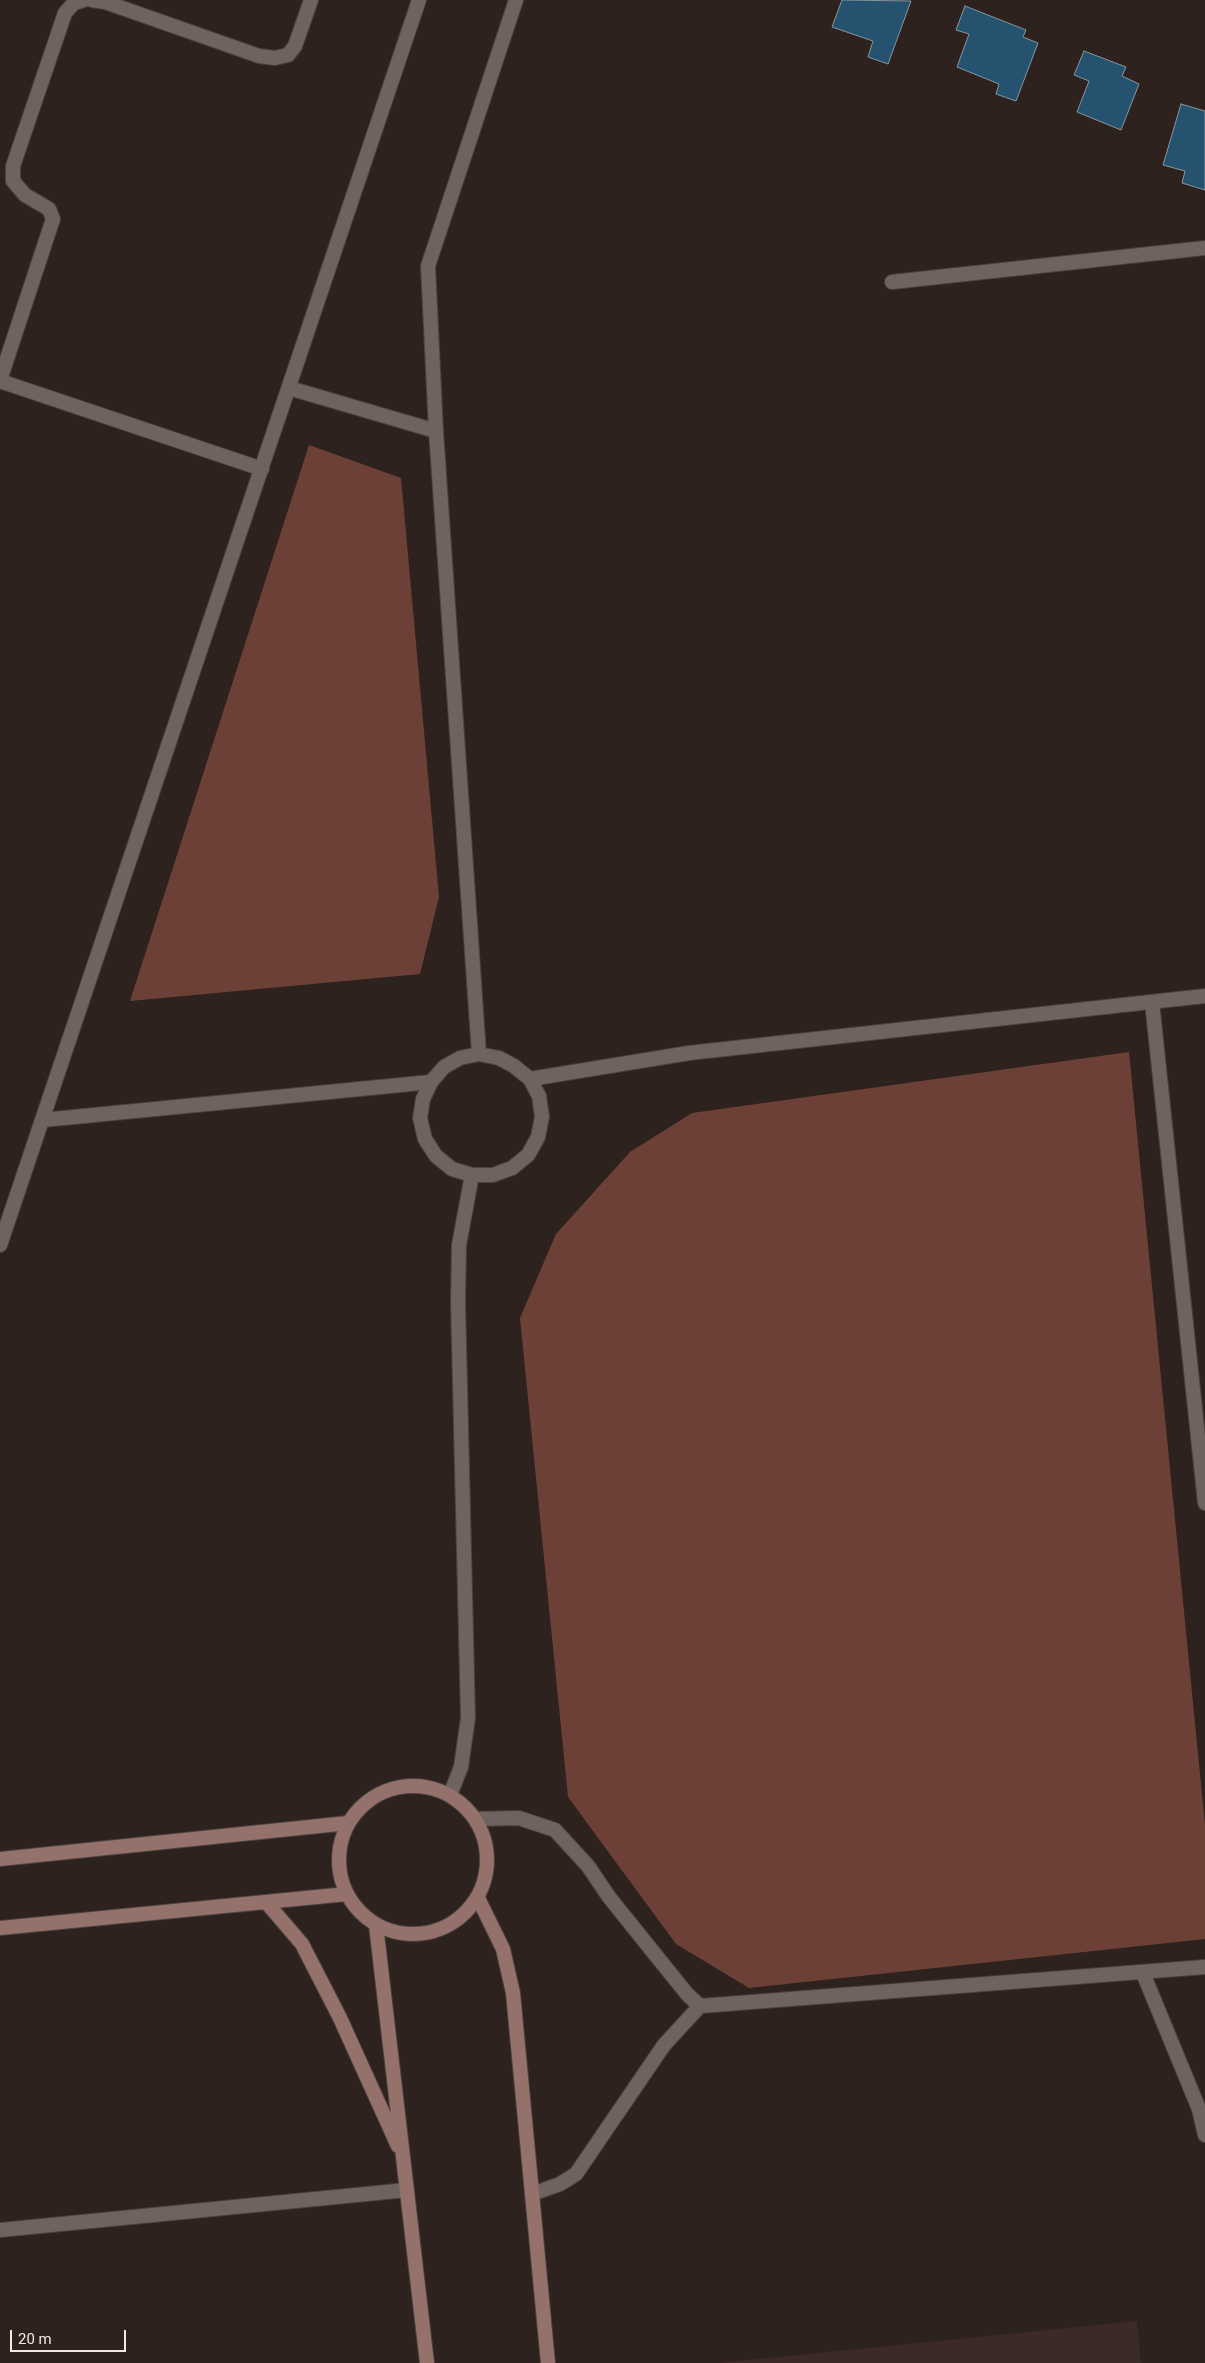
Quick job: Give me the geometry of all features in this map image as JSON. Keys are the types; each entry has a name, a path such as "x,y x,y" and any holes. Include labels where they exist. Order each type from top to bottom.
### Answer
{"main road":[{"path":"405,1786 429,1787 450,1795 464,1806 475,1819 485,1837 488,1858 486,1878 478,1898 464,1916 444,1928 422,1935 398,1933 376,1925 359,1912 346,1894 339,1871 340,1846 348,1823 363,1805 383,1792 405,1786"},
{"path":"0,1859 348,1823"},
{"path":"0,1928 346,1894"},
{"path":"478,1898 503,1949 514,1992 548,2363"},
{"path":"266,1902 302,1944 340,2018 403,2158"},
{"path":"376,1925 427,2363"}],"street":[{"path":"84,0 74,2 65,13 13,166 13,182 25,195 49,209 54,219 0,380 262,469"},
{"path":"92,0 104,2 260,56 275,58 288,55 295,46 311,0"},
{"path":"0,1245 419,0"},
{"path":"479,1054 436,431 428,266 516,0"},
{"path":"892,282 1205,248"},
{"path":"289,388 436,431"},
{"path":"530,1079 689,1053 1205,996"},
{"path":"1152,1002 1205,1502"},
{"path":"479,1054 499,1058 514,1066 530,1079 539,1096 542,1116 538,1137 528,1155 512,1168 493,1175 472,1175 452,1169 436,1156 425,1139 420,1118 422,1099 431,1082 444,1067 460,1058 479,1054"},
{"path":"43,1120 431,1082"},
{"path":"450,1795 461,1767 468,1718 458,1302 459,1245 472,1175"},
{"path":"475,1819 518,1818 555,1830 588,1866 609,1897 687,1994 700,2006"},
{"path":"532,2194 560,2184 576,2174 664,2045 700,2006 1205,1967"},
{"path":"1143,1973 1200,2109 1205,2135"},
{"path":"0,2230 407,2190"}],"shaded area":[{"path":"309,445 401,478 439,897 420,974 130,1001"},
{"path":"1129,1052 1205,1825 1205,1939 749,1988 676,1944 568,1797 520,1318 556,1234 630,1152 692,1113"},
{"path":"1137,2321 1141,2363 719,2363"}],"building":[{"path":"842,0 911,1 888,64 868,57 873,41 832,27"},
{"path":"965,6 1026,30 1023,37 1038,43 1016,101 996,94 999,84 957,67 969,34 956,30"},
{"path":"1084,51 1126,67 1122,76 1139,84 1121,130 1077,112 1089,81 1074,75"},
{"path":"1181,104 1205,111 1205,190 1182,183 1185,171 1163,165"}]}
